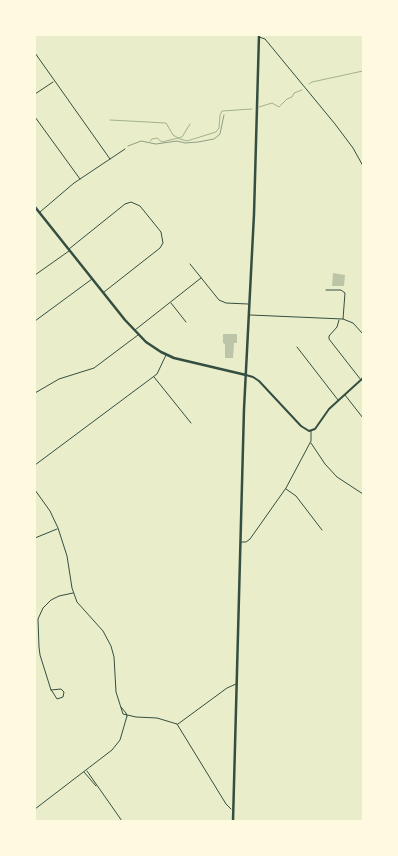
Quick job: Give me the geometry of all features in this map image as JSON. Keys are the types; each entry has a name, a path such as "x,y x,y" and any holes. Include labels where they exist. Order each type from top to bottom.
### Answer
{"main road":[{"path":"233,821 240,542 259,36"},
{"path":"35,207 134,330 151,345 166,355 188,362 246,375"}],"street":[{"path":"259,36 265,39 335,124 363,166"},
{"path":"35,53 110,159"},
{"path":"35,94 54,81"},
{"path":"35,117 80,179"},
{"path":"39,212 80,179 124,149"},
{"path":"35,275 129,202 140,206 155,224 163,236 162,245 103,293"},
{"path":"190,264 221,302 249,304"},
{"path":"134,330 201,278"},
{"path":"35,321 92,279"},
{"path":"326,290 342,290 346,293 343,319"},
{"path":"171,302 186,322"},
{"path":"248,315 343,319 353,323 363,334"},
{"path":"311,431 316,428 327,410 362,379 329,339 329,335 337,327 340,319"},
{"path":"35,393 59,379 94,368 138,334"},
{"path":"297,347 338,400"},
{"path":"35,465 160,372 166,355"},
{"path":"246,375 258,381 302,427 311,431"},
{"path":"154,377 190,423"},
{"path":"344,395 363,418"},
{"path":"240,542 246,542 250,539 286,488 310,442 311,431"},
{"path":"310,442 314,445 325,464 337,477 363,494"},
{"path":"286,488 296,496 322,530"},
{"path":"35,490 50,511 58,528 68,559 73,593 79,606 103,631 110,643 114,657 116,692 127,716 116,746 35,809"},
{"path":"35,538 58,528"},
{"path":"51,690 60,688 64,692 63,697 57,699 53,696 51,690 38,646 38,619 43,608 50,601 59,596 73,593"},
{"path":"127,716 157,718 177,724 227,688 236,684"},
{"path":"177,724 228,807 234,809"},
{"path":"86,770 96,786"},
{"path":"84,772 122,821"}],"path":[{"path":"124,149 141,141 156,144 177,141 185,143 198,142 214,139 220,134 224,114"}],"building":[{"path":"333,273 345,275 344,286 332,286"},
{"path":"223,334 237,334 233,358 225,358"}],"waterway":[{"path":"309,84 363,71"},
{"path":"259,107 272,103 279,107 292,97 294,93 302,90"},
{"path":"110,120 166,123 173,135 187,141 216,132 219,128 222,111 252,109"},
{"path":"150,141 157,138 162,142 182,137 190,124"}]}
